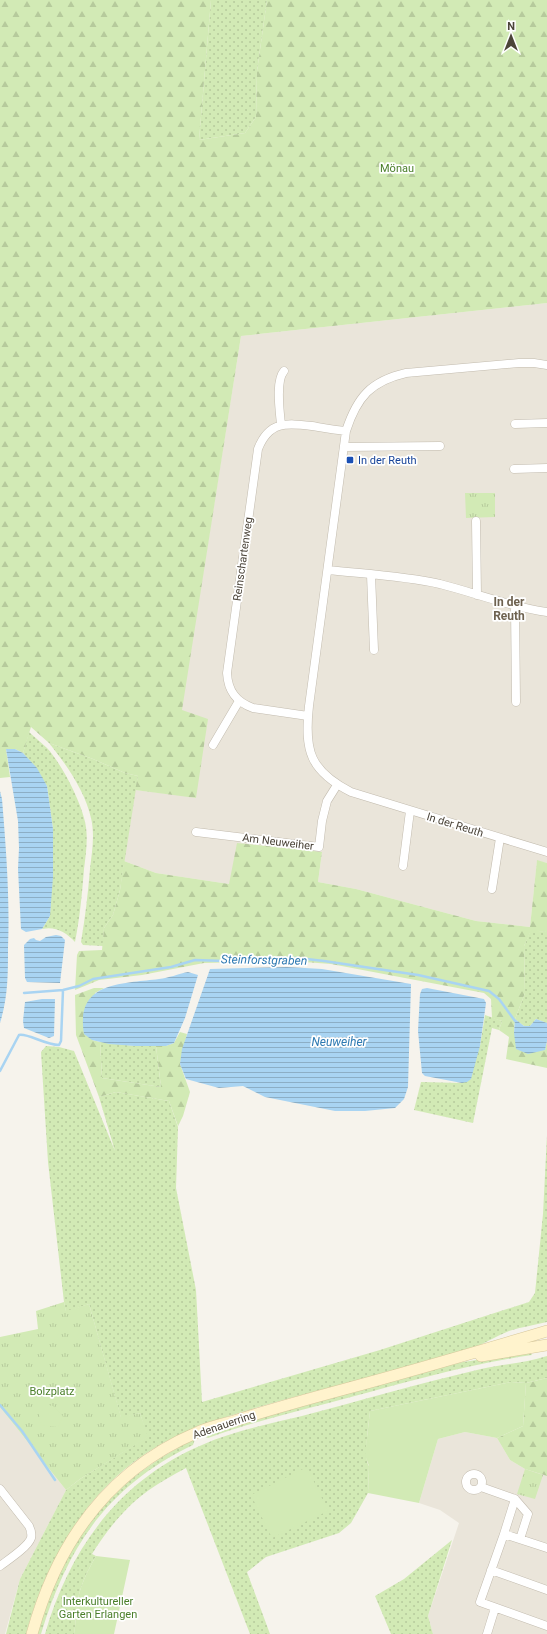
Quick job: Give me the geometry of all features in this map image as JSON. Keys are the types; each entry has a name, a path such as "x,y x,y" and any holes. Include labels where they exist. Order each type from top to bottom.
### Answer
{"main road":[{"name":"Adenauerring","path":"32,1634 38,1610 53,1574 73,1537 104,1497 131,1472 157,1454 198,1432 265,1410 441,1363 547,1331"},
{"name":"Adenauerring","path":"441,1363 547,1345"}],"street":[{"name":"In der Reuth","path":"547,365 519,363 406,373 390,377 376,384 359,401 352,414 346,431 308,716 308,739 310,753 316,766 325,777 337,785 367,798 547,852"},
{"path":"284,372 281,375 279,393 281,425 291,424 346,431"},
{"path":"515,424 547,423"},
{"name":"Reinschartenweg","path":"239,701 230,688 227,673 258,449 267,433 281,425"},
{"path":"344,447 440,446"},
{"path":"514,469 547,468"},
{"path":"476,521 477,595"},
{"path":"328,570 424,581 515,606 547,612"},
{"path":"371,574 374,650"},
{"path":"515,606 516,702"},
{"path":"213,745 239,701 253,708 308,716"},
{"name":"Am Neuweiher","path":"196,832 319,846 322,821 327,801 337,785"},
{"name":"In der Reuth","path":"403,866 410,811"},
{"path":"492,888 500,838"},
{"path":"481,1487 515,1499 528,1514 520,1539"},
{"path":"0,1489 29,1526 31,1532 31,1536 26,1544 0,1566"},
{"path":"515,1499 480,1602 547,1626"},
{"path":"504,1534 547,1548"},
{"path":"491,1570 547,1590"},
{"path":"486,1634 495,1608"}],"shaded area":[{"path":"547,303 547,863 537,861 530,927 476,921 356,889 318,882 322,852 229,884 156,873 124,861 135,790 196,797 181,711 241,336"},
{"path":"0,1407 66,1490 20,1579 5,1634 0,1634"},
{"path":"465,1432 497,1438 510,1460 525,1469 547,1476 547,1634 433,1634 428,1616 459,1523 440,1510 419,1503 438,1439"}],"green space":[{"name":"Mönau","path":"0,0 211,0 199,140 245,133 256,117 257,71 267,0 547,0 547,303 241,336 182,710 208,719 196,798 135,790 138,776 125,773 93,759 49,743 31,727 23,753 15,749 6,749 10,777 0,778"},
{"path":"211,0 267,0 257,71 256,117 245,133 199,140"},
{"path":"465,493 495,493 495,517 466,518"},
{"path":"29,732 47,748 64,771 82,810 86,824 87,837 81,906 75,942 68,935 56,929 42,929 50,916 53,829 47,786 23,753"},
{"path":"49,743 93,759 125,773 138,776 120,890 113,915 104,928 103,946 83,945 81,942 92,850 93,831 91,818 80,788"},
{"path":"237,843 322,852 318,882 356,889 476,921 530,927 537,860 547,863 547,931 530,933 524,946 525,993 515,1019 514,1033 545,1050 547,1041 547,1068 506,1059 509,1037 499,1030 502,1021 492,1018 491,999 484,993 331,964 291,961 204,963 142,975 99,980 75,990 77,955 79,951 102,950 104,928 113,915 120,890 124,861 156,873 229,884"},
{"path":"547,931 547,1023 536,1019 530,1026 524,1026 515,1019 525,993 524,946 530,932"},
{"path":"94,988 104,988 95,993 92,1040 100,1042 102,1078 161,1087 156,1046 166,1046 174,1043 180,1032 187,1034 180,1064 190,1092 183,1116 178,1126 169,1101 116,1092 99,1097 76,1035 75,995"},
{"path":"485,1015 502,1021 499,1030 492,1028 473,1123 414,1110 421,1082 462,1083 480,1046"},
{"path":"100,1042 135,1046 156,1046 161,1087 102,1078"},
{"path":"46,1046 59,1047 74,1051 115,1151 99,1097 116,1092 169,1101 178,1127 176,1188 196,1290 202,1402 380,1350 529,1302 535,1293 543,1214 547,1135 547,1322 509,1331 471,1349 447,1357 282,1400 213,1421 160,1445 131,1464 106,1486 84,1512 66,1540 50,1570 36,1601 26,1634 6,1634 20,1579 66,1490 80,1479 147,1437 140,1413 121,1418 89,1304 66,1312 48,1162 41,1052"},
{"name":"Bolzplatz","path":"64,1302 66,1311 89,1304 121,1417 140,1413 148,1437 80,1479 66,1490 0,1407 0,1337 38,1329 36,1311"},
{"path":"531,1353 532,1355 486,1363 418,1379 261,1421 208,1438 204,1436 237,1423 457,1363"},
{"path":"547,1356 547,1378 526,1383 511,1382 370,1411 366,1448 367,1462 369,1466 368,1493 351,1523 339,1533 266,1557 247,1572 270,1634 250,1634 186,1468 153,1487 132,1504 117,1519 98,1545 92,1554 96,1556 80,1592 76,1609 74,1634 45,1634 55,1603 68,1574 83,1547 101,1521 122,1498 146,1477 172,1460 214,1440 251,1428 302,1416 459,1374"},
{"path":"547,1378 547,1476 525,1469 510,1460 497,1438 523,1426 526,1383"},
{"path":"511,1382 526,1383 523,1426 497,1438 465,1432 438,1439 419,1503 368,1493 369,1466 365,1455 370,1411"},
{"path":"48,1405 53,1406 63,1416 58,1427 45,1426 40,1422 39,1412 42,1407"},
{"path":"195,1439 193,1445 163,1461 137,1479 115,1499 95,1522 79,1546 64,1573 41,1634 37,1634 54,1582 78,1540 91,1522 120,1489 137,1475 155,1462"},
{"path":"307,1467 328,1511 272,1538 251,1495"},
{"path":"525,1469 543,1475 535,1499 517,1494"},
{"path":"452,1540 428,1616 433,1634 391,1634 375,1596 404,1579"},
{"name":"Interkultureller Garten Erlangen","path":"96,1556 130,1560 114,1634 74,1634 76,1609 80,1592"}],"water":[{"path":"6,749 15,749 23,753 37,768 47,786 53,829 53,877 50,916 42,929 26,932 21,929 18,869 18,821"},
{"path":"0,791 2,799 8,892 8,967 5,1004 0,1023"},
{"path":"56,935 61,936 65,940 60,983 27,982 25,978 24,945 30,939 34,938 40,941 46,937"},
{"name":"Neuweiher","path":"287,967 322,969 411,984 408,1087 404,1099 395,1108 365,1111 335,1111 265,1097 243,1086 219,1088 186,1079 180,1064 182,1049 210,969"},
{"path":"188,972 198,975 185,1018 174,1043 166,1046 109,1044 92,1040 84,1034 83,1017 87,1004 94,995 104,988 130,982 163,978"},
{"path":"427,988 484,999 486,1003 480,1046 471,1079 467,1082 462,1083 425,1076 422,1073 418,1031 420,994 422,989"},
{"path":"42,999 55,999 54,1036 49,1038 24,1028 23,1021 25,1002"},
{"path":"515,1019 524,1026 530,1026 536,1019 547,1023 547,1041 545,1050 528,1054 516,1049 514,1033"}],"waterway":[{"name":"Steinforstgraben","path":"24,993 63,990 79,986 93,979 171,967 195,960 225,961 257,958 298,958 418,975 489,991 499,999 515,1021"},
{"path":"0,1071 19,1035 59,1045 61,1041 63,990"},
{"path":"0,1405 22,1431 55,1480"}],"place":[{"name":"In der Reuth","path":"350,460"}],"district":[{"name":"In der Reuth","path":"509,609"}]}
